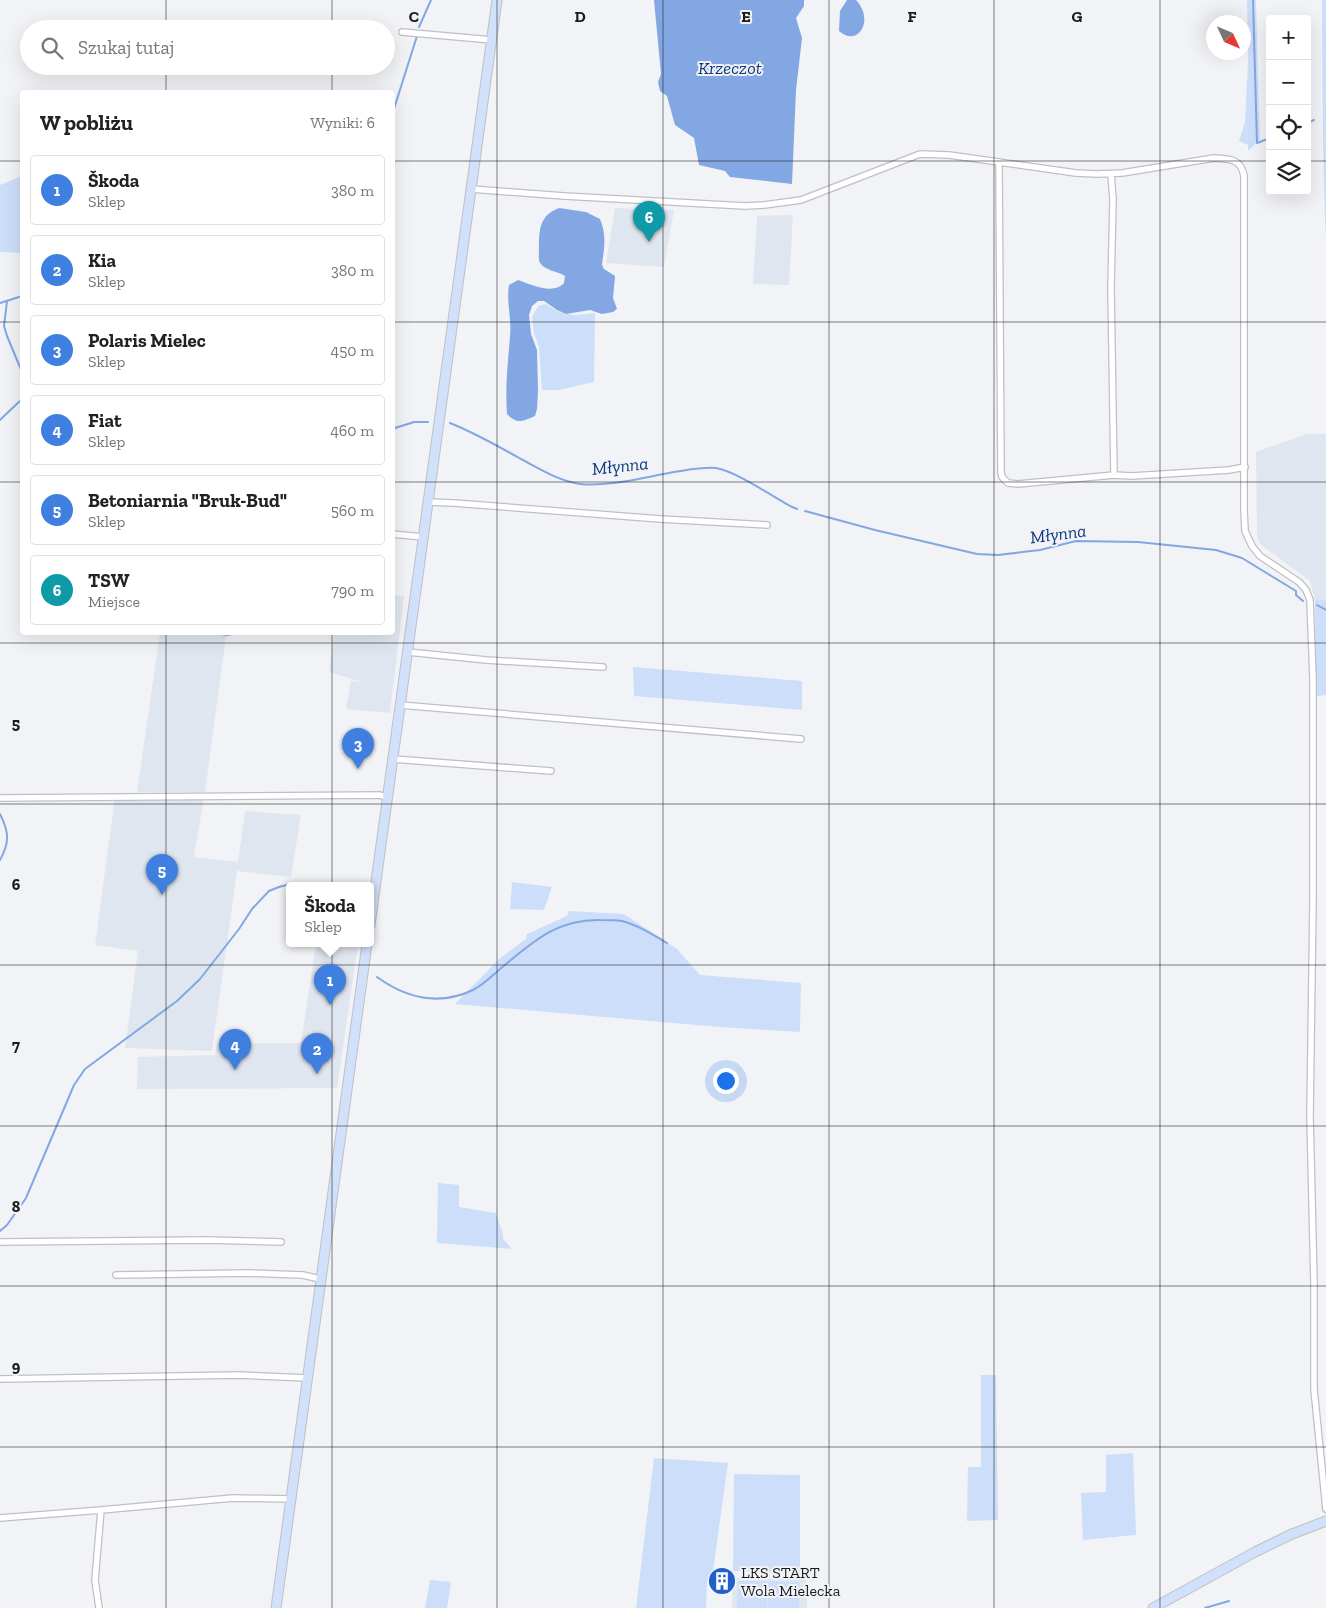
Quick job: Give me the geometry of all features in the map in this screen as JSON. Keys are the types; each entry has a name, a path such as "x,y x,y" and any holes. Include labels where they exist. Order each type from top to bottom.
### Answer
{"street":[{"path":"374,898 497,0"},
{"path":"402,32 492,40"},
{"path":"471,189 746,206 801,200 920,154 950,155 1076,173 1112,174 1214,158 1238,162 1243,169 1245,531 1252,546 1260,556 1298,582 1306,590 1310,600 1313,679 1314,901 1310,1116 1314,1274 1314,1389 1326,1509"},
{"path":"999,162 1002,477 1008,483 1018,484 1114,475 1132,476 1229,470 1244,467"},
{"path":"1112,174 1111,288 1114,475"},
{"path":"428,502 767,525"},
{"path":"395,534 424,536"},
{"path":"408,652 486,660 603,666"},
{"path":"400,705 801,739"},
{"path":"393,759 551,771"},
{"path":"0,798 380,795 388,798"},
{"path":"276,1608 320,1279 368,947"},
{"path":"0,1242 206,1240 281,1242"},
{"path":"116,1275 303,1275 320,1279"},
{"path":"0,1379 239,1376 307,1378"},
{"path":"0,1518 234,1498 291,1499"},
{"path":"99,1608 95,1580 101,1510"},
{"path":"1154,1608 1255,1552 1292,1534 1326,1521"}],"shaded area":[{"path":"1247,0 1256,0 1260,139 1248,151 1248,145 1239,141 1245,122 1248,60 1251,60 1251,15 1247,15"},
{"path":"1322,0 1326,0 1326,240 1323,150"},
{"path":"20,177 20,253 0,252 0,185"},
{"path":"615,208 674,210 664,267 606,263"},
{"path":"793,215 789,285 753,284 757,216"},
{"path":"546,304 558,311 569,314 595,313 594,382 559,390 542,390 539,347 534,333 532,317 538,306"},
{"path":"1307,434 1326,434 1326,600 1315,600 1310,581 1261,545 1257,537 1256,452"},
{"path":"395,595 404,596 390,713 346,709 351,681 362,682 329,672 334,635 395,635"},
{"path":"1315,600 1326,600 1326,695 1316,696"},
{"path":"160,635 226,636 205,792 137,792"},
{"path":"633,667 802,681 802,710 634,696"},
{"path":"115,797 204,797 194,857 238,862 245,811 301,815 291,877 237,871 212,1051 125,1048 138,951 95,945"},
{"path":"512,882 552,887 544,910 510,909"},
{"path":"569,911 624,914 677,949 700,975 801,983 800,1032 455,1004 499,959 526,939 527,934 567,916"},
{"path":"316,947 358,947 337,1088 137,1089 138,1057 215,1055 217,1044 301,1043"},
{"path":"438,1183 459,1185 459,1207 496,1213 503,1239 512,1249 437,1243"},
{"path":"981,1375 996,1375 998,1520 967,1521 968,1467 981,1467"},
{"path":"1133,1453 1136,1535 1083,1540 1081,1493 1106,1492 1106,1455"},
{"path":"654,1458 728,1463 713,1571 707,1582 706,1608 636,1608"},
{"path":"734,1474 800,1475 800,1572 733,1571"},
{"path":"733,1578 806,1579 807,1608 732,1608"},
{"path":"430,1580 451,1582 447,1608 425,1608"},
{"path":"738,1581 767,1581 767,1608 737,1608"},
{"path":"768,1581 800,1582 799,1608 768,1608"}],"water":[{"name":"Krzeczot","path":"654,0 804,0 804,6 796,18 802,38 796,90 792,184 730,177 725,171 699,165 694,138 675,125 667,96 660,91 658,82 661,74"},
{"path":"847,0 856,0 862,8 864,16 862,29 858,34 852,36 839,31 840,11"},
{"path":"559,208 586,212 600,219 604,237 602,265 604,269 615,276 613,298 617,309 613,312 602,314 590,310 566,314 544,301 538,301 532,306 529,315 531,334 537,350 537,409 535,416 517,421 507,414 510,330 509,285 518,280 548,289 559,287 564,283 565,276 545,268 540,263 539,257 539,234 542,223 548,215"}],"waterway":[{"path":"419,27 431,0"},
{"path":"1253,0 1257,143 1266,140"},
{"path":"395,106 417,36"},
{"path":"0,303 20,297"},
{"path":"7,301 4,326 20,367"},
{"path":"0,420 20,401"},
{"name":"Młynna","path":"395,428 414,422 428,422"},
{"name":"Młynna","path":"450,423 550,474 580,484 603,484 674,472 716,468 743,479 797,509"},
{"name":"Młynna","path":"805,511 977,554 998,555 1040,550 1076,541 1138,542 1216,550 1242,558 1296,591 1296,595 1303,601"},
{"name":"Młynna","path":"1317,605 1326,610"},
{"path":"0,814 7,832 7,842 0,860"},
{"path":"0,1231 7,1225 26,1198 74,1085 85,1069 177,1001 200,979 252,909 269,891 286,885"},
{"path":"377,977 411,995 435,998 448,998 460,995 480,986 523,950 546,934 557,928 584,921 622,921 640,928 667,943"},
{"path":"1205,1608 1229,1601"}],"place":[{"name":"TSW","path":"649,242"},
{"name":"Polaris Mielec","path":"358,769"},
{"name":"Betoniarnia \"Bruk-Bud\"","path":"162,895"},
{"name":"Škoda","path":"330,1005"},
{"name":"Fiat","path":"235,1070"},
{"name":"Kia","path":"317,1074"},
{"name":"LKS START Wola Mielecka","path":"722,1581"}]}
